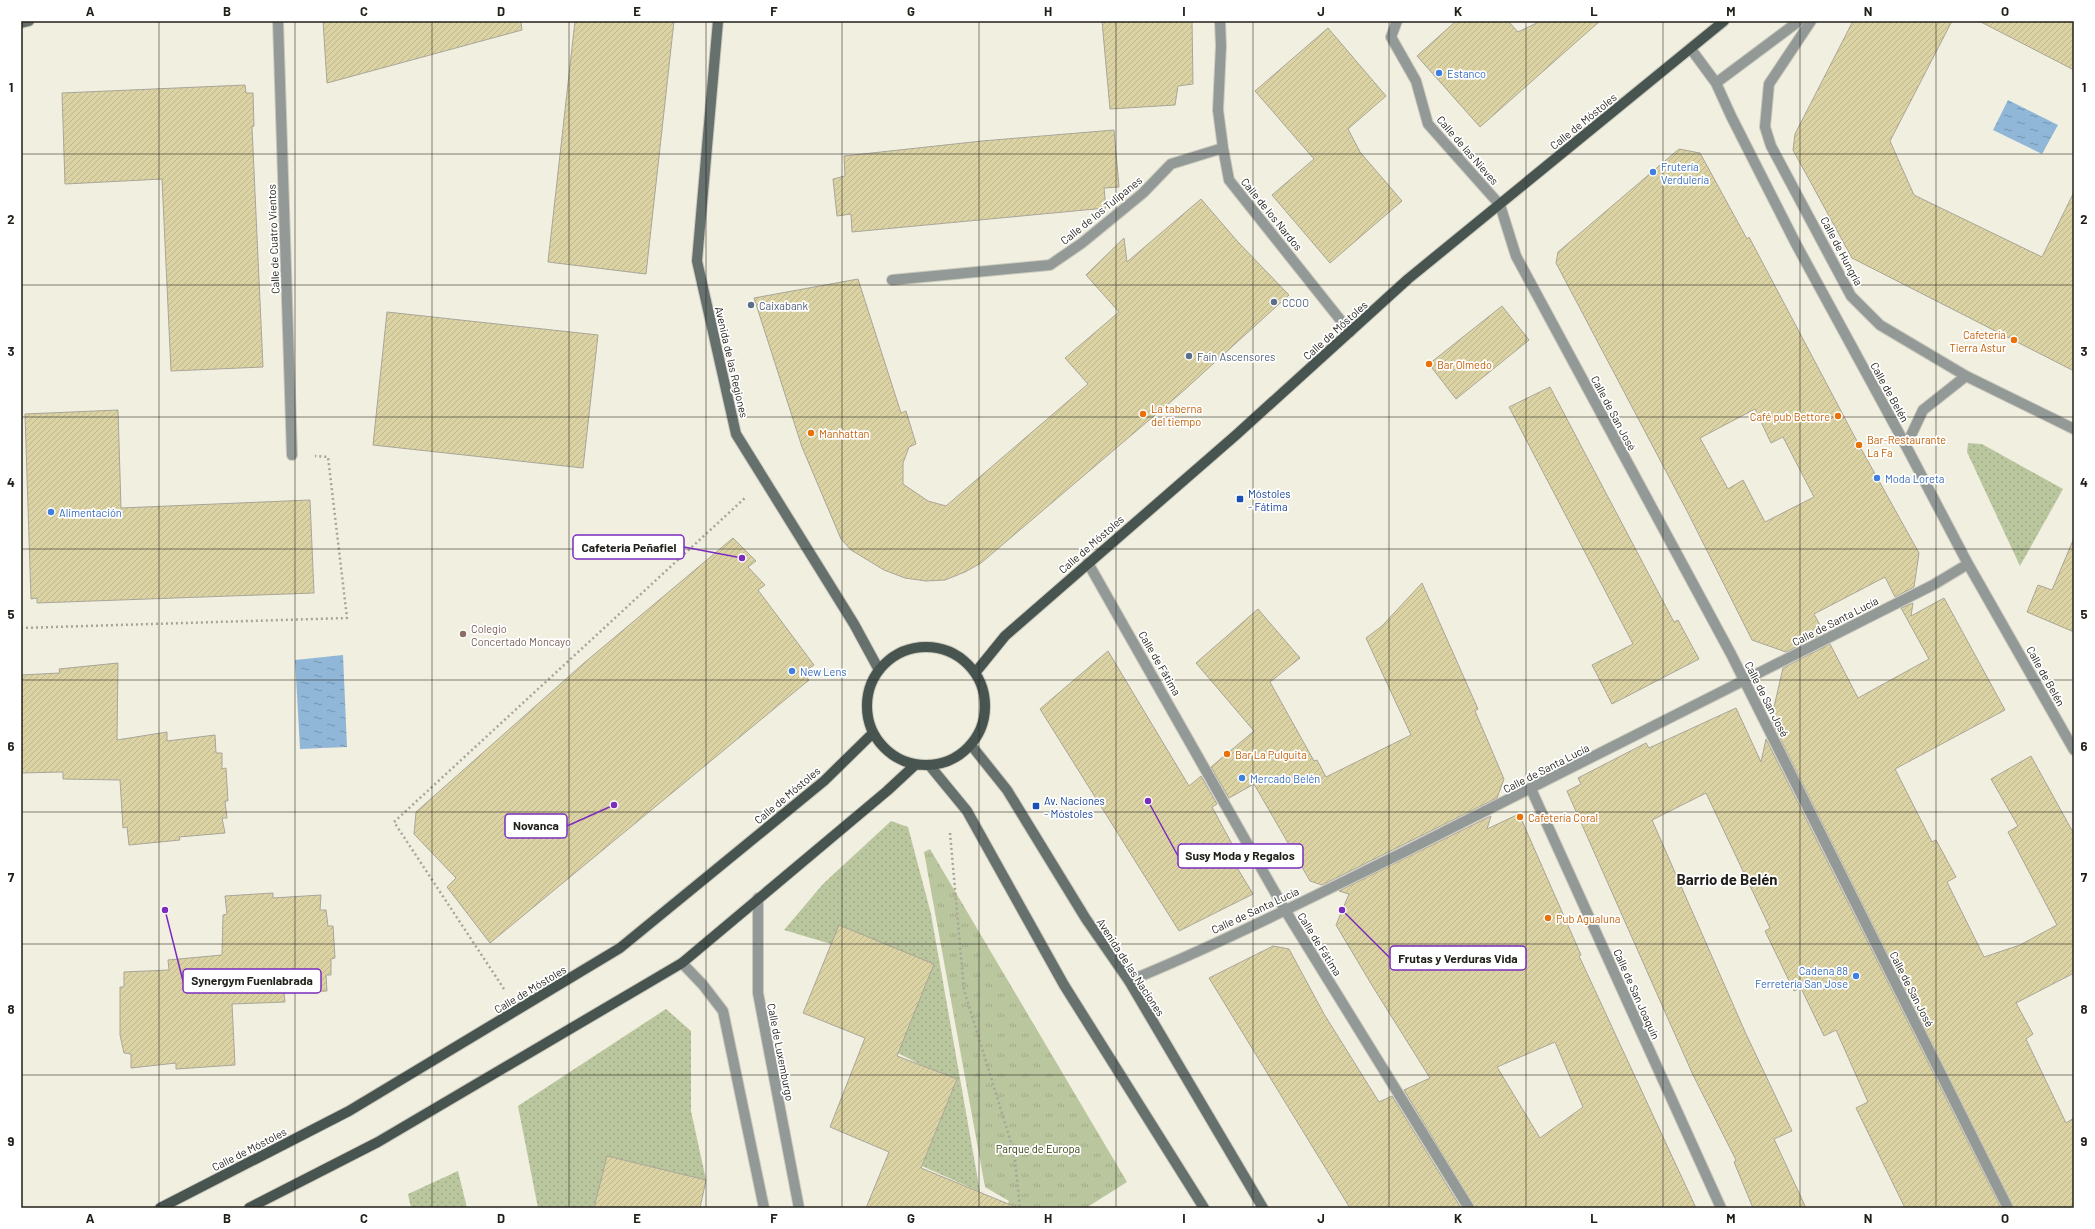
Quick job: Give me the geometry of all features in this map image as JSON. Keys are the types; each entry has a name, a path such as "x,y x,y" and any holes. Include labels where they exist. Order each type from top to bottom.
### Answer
{"main road":[{"path":"21,23 29,21"},
{"name":"Avenida de las Regiones","path":"718,21 697,261 736,434 854,624 879,670"},
{"name":"Calle de Móstoles","path":"975,672 1005,636 1236,435 1408,279 1724,21"},
{"path":"917,647 939,648 960,657 975,672 984,690 986,709 982,729 971,746 955,758 945,763 930,766 915,765 898,759 884,748 873,733 867,711 869,689 879,670 896,654 917,647"},
{"name":"Calle de Móstoles","path":"160,1208 349,1111 620,948 824,781 873,733"},
{"name":"Avenida de las Naciones","path":"971,746 1007,790 1086,919 1129,981 1263,1208"},
{"path":"249,1208 378,1142 682,963 758,898 887,792 915,765"},
{"path":"930,766 968,811 1064,985 1204,1208"}],"street":[{"name":"Calle de Cuatro Vientos","path":"278,21 292,455"},
{"name":"Calle de los Nardos","path":"1220,21 1221,46 1218,110 1229,180 1350,332"},
{"name":"Calle de las Nieves","path":"1397,21 1391,37 1416,81 1428,124 1500,205"},
{"path":"1716,83 1799,21"},
{"name":"Calle de Hungría","path":"1811,21 1769,84 1765,109 1765,127 1772,146 1851,296 1880,325 1966,376 2074,429"},
{"name":"Calle de Belén","path":"1690,49 1716,83 1731,116 1796,244 1906,446 1968,564 2074,750"},
{"name":"Calle de los Tulipanes","path":"892,280 1050,265 1088,238 1143,193 1171,164 1223,148"},
{"name":"Calle de San José","path":"1500,205 1516,256 1744,680 2008,1208"},
{"path":"1906,446 1923,410 1966,376"},
{"name":"Calle de Fátima","path":"1088,563 1285,910 1469,1208"},
{"name":"Calle de Santa Lucía","path":"1129,981 1165,966 1285,910 1532,789 1933,585 1968,564"},
{"name":"Calle de San Joaquín","path":"1532,789 1721,1208"},
{"name":"Calle de Luxemburgo","path":"758,898 758,994 800,1208"},
{"path":"682,963 703,985 723,1011 764,1208"}],"path":[{"path":"21,628 347,618 328,457 292,455"},
{"path":"518,1010 394,822 747,497"},
{"path":"950,831 964,990 1014,1152 1020,1208"}],"green space":[{"path":"1968,443 1982,444 2063,489 2020,566 1967,452"},
{"path":"891,821 908,827 931,914 980,1192 922,1166 957,1079 925,1067 898,1053 839,926 831,944 784,930 823,884"},
{"name":"Parque de Europa","path":"930,849 1127,1182 1086,1208 1006,1208 1009,1201 985,1187 924,852"},
{"path":"666,1009 691,1031 691,1111 706,1180 607,1156 594,1208 538,1208 518,1106"},
{"path":"458,1171 467,1208 411,1208 408,1194"}],"water":[{"path":"2008,100 2058,125 2042,154 1993,130"},
{"path":"343,655 347,747 300,749 295,660"}],"building":[{"path":"323,21 521,21 522,30 327,83"},
{"path":"575,21 674,21 646,274 548,262"},
{"path":"1102,21 1192,21 1193,84 1178,86 1175,105 1110,109"},
{"path":"1456,21 1508,21 1518,32 1541,21 1600,21 1480,127 1417,56"},
{"path":"1853,21 1952,21 1890,141 1914,195 2042,257 2074,192 2074,371 1852,258 1793,150 1795,134"},
{"path":"1979,21 2074,21 2074,70"},
{"path":"1328,28 1386,96 1348,129 1360,152 1402,201 1330,263 1272,195 1314,159 1255,91"},
{"path":"245,85 246,93 253,93 254,126 252,127 263,367 171,371 162,179 65,184 62,93"},
{"path":"1114,130 1119,187 1104,188 1106,208 852,232 851,214 837,216 833,179 845,176 844,156 982,141"},
{"path":"1679,149 1700,153 1747,239 1749,237 1859,445 1919,553 1914,587 1895,597 1885,577 1814,614 1824,633 1786,652 1752,640 1687,511 1556,263 1558,252","holes":["1755,409 1771,443 1783,437 1814,497 1765,522 1743,480 1728,489 1700,438"]},
{"path":"1201,199 1238,242 1289,295 1181,393 981,563 965,572 945,580 926,581 905,578 884,570 851,550 841,539 802,447 754,298 858,279 901,413 906,411 916,444 909,447 903,463 903,484 928,501 946,506 1088,384 1065,358 1119,312 1086,275 1124,238 1127,262"},
{"path":"1502,306 1529,340 1456,399 1429,364"},
{"path":"387,312 598,335 583,468 373,445"},
{"path":"1550,387 1674,622 1678,620 1699,659 1612,704 1592,665 1633,644 1509,407"},
{"path":"118,410 121,508 310,500 314,593 37,603 37,598 31,599 25,414"},
{"path":"733,538 756,561 748,567 765,585 758,590 814,665 802,673 809,680 490,943 447,887 456,878 414,834 416,812 584,663"},
{"path":"2074,538 2074,632 2027,612 2038,585 2052,590"},
{"path":"1422,583 1478,709 1475,711 1504,779 1497,798 1322,885 1310,881 1254,784 1229,798 1211,767 1254,731 1196,663 1258,609 1300,658 1270,682 1314,761 1317,760 1326,777 1411,735 1366,638 1382,626"},
{"path":"1944,598 2005,710 1895,769 1932,842 1936,840 1956,877 1947,882 1984,957 2020,945 2057,925 2008,832 2018,826 1991,779 2031,756 2074,834 2074,973 2016,1003 2033,1034 2026,1039 2066,1123 2074,1118 2074,1208 2014,1208 1771,720 1783,668 1830,644 1858,698 1929,659 1901,608 1913,603 1911,616"},
{"path":"1108,651 1189,786 1201,776 1217,804 1212,807 1238,855 1227,851 1253,894 1179,931 1040,709"},
{"path":"118,663 117,740 167,732 167,741 215,735 216,753 222,753 222,769 226,768 228,801 225,801 227,818 222,818 225,833 179,837 180,840 129,845 127,827 123,828 120,780 63,779 63,772 21,773 21,675 60,673 59,669"},
{"path":"1736,708 1761,762 1766,739 2001,1208 1905,1208 1856,1108 1868,1102 1836,1030 1824,1036 1801,988 1794,991 1765,931 1770,928 1706,793 1652,820 1746,1034 1792,1131 1774,1139 1806,1208 1753,1208 1734,1162 1736,1160 1693,1075 1567,791 1581,784 1578,778 1646,743 1649,748"},
{"path":"1519,814 1581,955 1579,956 1696,1208 1475,1208 1404,1090 1430,1078 1336,925 1349,894 1339,891 1491,816 1487,829","holes":["1555,1042 1583,1107 1540,1138 1497,1067"]},
{"path":"273,893 273,898 321,895 320,910 326,910 328,926 333,926 335,958 331,959 331,975 326,975 327,991 284,993 285,1002 232,1004 235,1065 176,1069 176,1063 131,1068 131,1054 124,1053 120,1035 120,987 124,987 124,972 169,970 168,960 222,955 223,915 227,914 225,896"},
{"path":"839,925 934,964 897,1056 957,1079 921,1168 1018,1208 866,1208 889,1152 830,1127 865,1038 803,1013"},
{"path":"1273,946 1289,949 1324,1014 1379,1102 1392,1096 1461,1208 1350,1208 1209,978"},
{"path":"607,1156 706,1180 700,1208 594,1208"}],"place":[{"name":"Estanco","path":"1439,73"},
{"name":"Frutería Verdulería","path":"1653,172"},
{"name":"CCOO","path":"1274,302"},
{"name":"Caixabank","path":"751,305"},
{"name":"Cafetería Tierra Astur","path":"2014,340"},
{"name":"Fain Ascensores","path":"1189,356"},
{"name":"Bar Olmedo","path":"1429,364"},
{"name":"La taberna del tiempo","path":"1143,414"},
{"name":"Café pub Bettore","path":"1838,416"},
{"name":"Manhattan","path":"811,433"},
{"name":"Bar-Restaurante La Fa","path":"1859,445"},
{"name":"Moda Loreta","path":"1877,478"},
{"name":"Móstoles - Fátima","path":"1240,499"},
{"name":"Alimentación","path":"51,512"},
{"name":"Cafeteria Peñafiel","path":"742,558"},
{"name":"Colegio Concertado Moncayo","path":"463,634"},
{"name":"New Lens","path":"792,671"},
{"name":"Bar La Pulguita","path":"1227,754"},
{"name":"Mercado Belén","path":"1242,778"},
{"name":"Susy Moda y Regalos","path":"1148,801"},
{"name":"Novanca","path":"614,805"},
{"name":"Av. Naciones - Móstoles","path":"1036,806"},
{"name":"Cafetería Coral","path":"1520,817"},
{"name":"Synergym Fuenlabrada","path":"165,910"},
{"name":"Frutas y Verduras Vida","path":"1342,910"},
{"name":"Pub Agualuna","path":"1548,918"},
{"name":"Cadena 88 Ferretería San Jose","path":"1856,976"}],"district":[{"name":"Barrio de Belén","path":"1727,879"}]}
